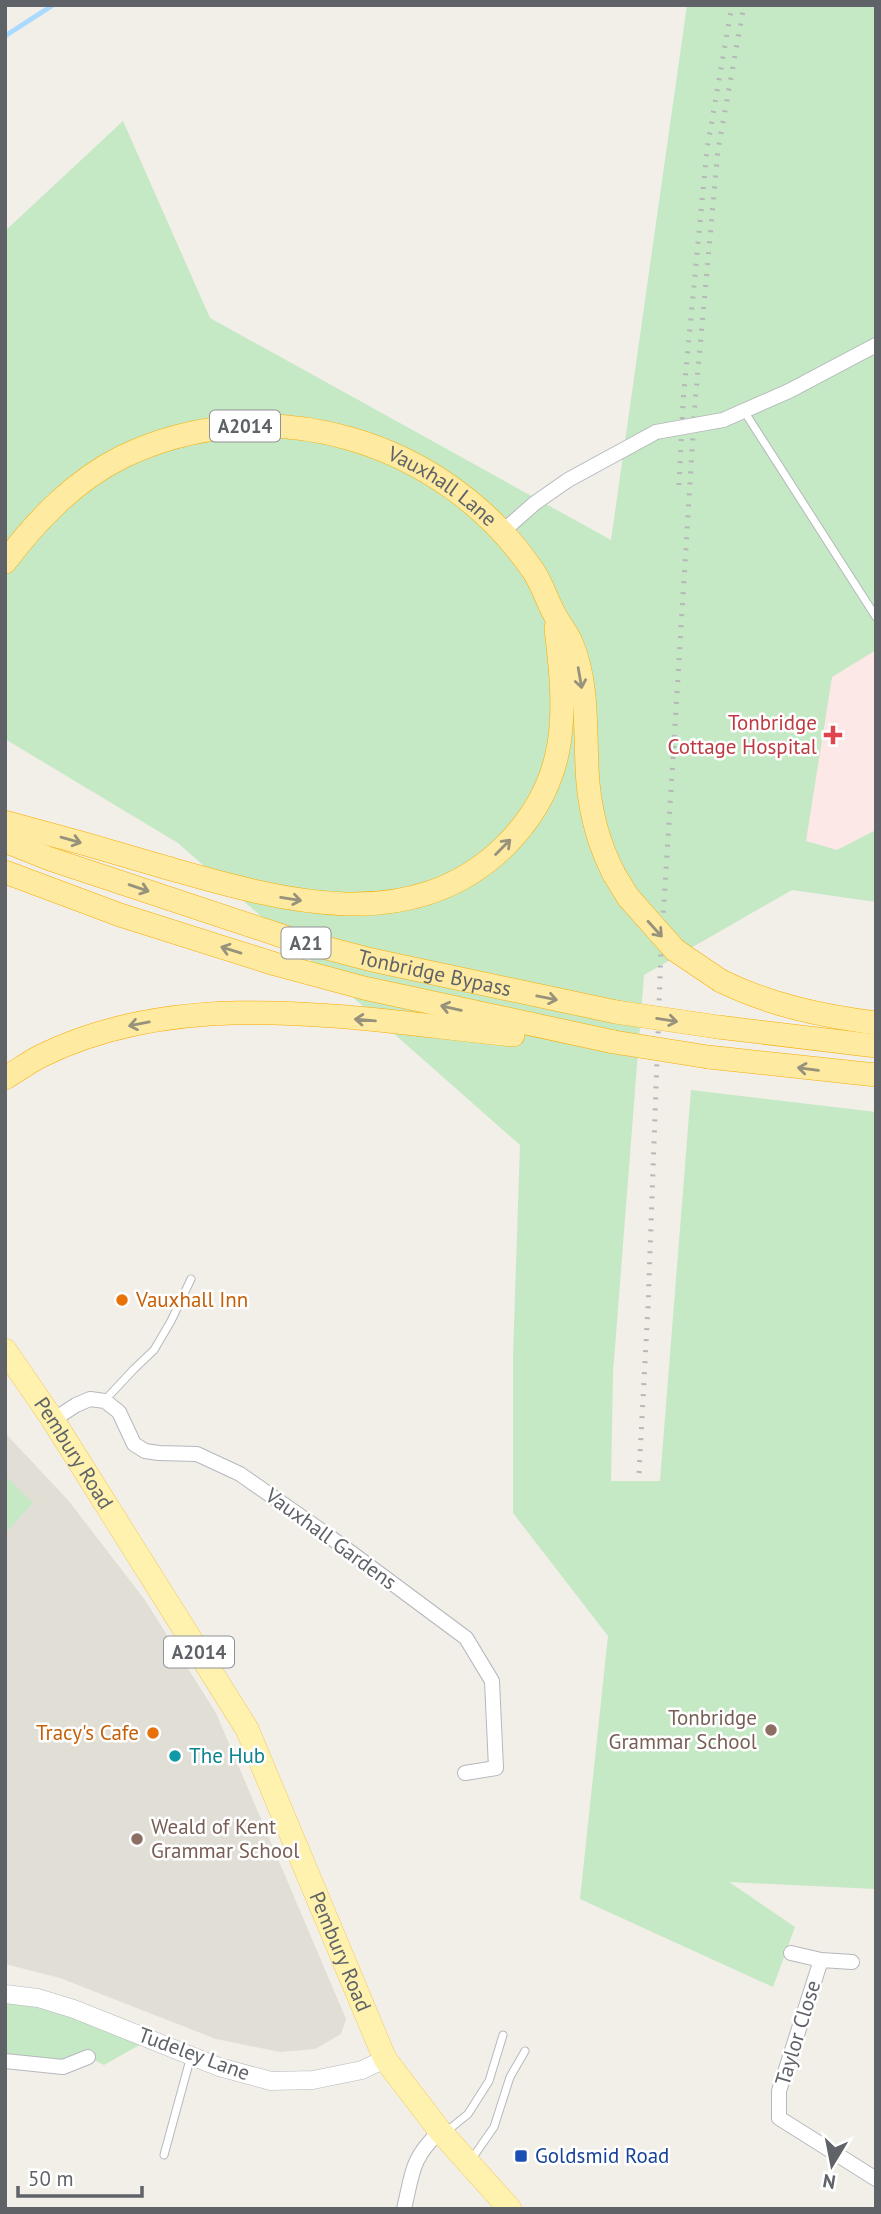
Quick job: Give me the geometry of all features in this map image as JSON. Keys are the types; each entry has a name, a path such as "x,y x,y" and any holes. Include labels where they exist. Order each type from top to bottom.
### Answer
{"highway":[{"name":"Vauxhall Lane","path":"5,562 56,503 110,464 158,442 232,426 303,428 344,436 382,450 449,485 502,532"},
{"path":"502,532 533,572 571,641 583,693 591,811 596,833 614,874 628,897 675,950 721,981 747,994 782,1006 876,1023"},
{"path":"5,822 241,889 288,899 362,905 403,900 430,892 463,878 490,861 519,830 546,789 562,732 564,701 555,615"},
{"name":"Tonbridge Bypass","path":"5,841 50,859 288,938 372,960 616,1012 876,1046"},
{"name":"Tonbridge Bypass","path":"5,872 120,915 275,964 364,988 609,1041 708,1057 876,1075"},
{"path":"5,1078 40,1056 109,1030 193,1016 249,1013 311,1015 609,1041"}],"main road":[{"name":"Pembury Road","path":"5,1350 53,1420 247,1729 385,2059 441,2133 510,2209"}],"street":[{"name":"Vauxhall Lane","path":"502,532 535,503 568,480 656,432 723,420 789,391 876,345"},
{"path":"53,1420 90,1399 105,1401"},
{"name":"Vauxhall Gardens","path":"105,1401 119,1412 134,1444 145,1451 159,1454 197,1454 240,1474 466,1638 492,1681 497,1752 496,1768 465,1773"},
{"name":"Taylor Close","path":"791,1953 821,1961 852,1962"},
{"name":"Taylor Close","path":"821,1961 779,2091 779,2118 876,2179"},
{"name":"Tudeley Lane","path":"5,1994 38,1998 74,2009 219,2067 271,2081 313,2080 362,2070 385,2059"},
{"path":"5,2061 63,2067 88,2057"},
{"path":"404,2209 415,2160 425,2145 441,2133"}],"lane":[{"path":"744,411 876,617"},
{"path":"105,1401 154,1350 191,1279"},
{"path":"441,2133 468,2114 489,2081 503,2035"},
{"path":"468,2163 494,2127 510,2077 525,2051"},
{"path":"164,2155 191,2056"}],"shaded area":[{"name":"Tonbridge Cottage Hospital","path":"876,435 876,884 776,866"},
{"name":"Weald of Kent Grammar School","path":"5,1433 68,1500 145,1600 216,1713 346,2019 341,2034 315,2049 280,2052 216,2039 60,1978 5,1964"}],"green space":[{"path":"687,5 876,5 876,650 832,677 806,841 837,850 876,830 876,902 792,890 644,975 613,1373 611,1481 660,1481 691,1090 876,1112 876,1889 729,1882 795,1927 773,1987 580,1899 608,1636 513,1513 513,1356 520,1145 178,843 5,739 5,231 123,121 210,318 611,540"},
{"path":"5,1476 33,1503 5,1533"},
{"path":"5,1994 150,2039 104,2065 88,2057 63,2067 5,2061"}],"waterway":[{"path":"5,36 53,5"}],"railway":[{"path":"679,485 683,401 707,149 732,5"},
{"path":"639,1473 661,951 695,402 718,150 744,5"}],"place":[{"name":"Tonbridge Cottage Hospital","path":"833,735"},
{"name":"Vauxhall Inn","path":"122,1300"},
{"name":"Tonbridge Grammar School","path":"771,1730"},
{"name":"Tracy's Cafe","path":"153,1733"},
{"name":"The Hub","path":"175,1756"},
{"name":"Weald of Kent Grammar School","path":"137,1839"},
{"name":"Goldsmid Road","path":"521,2156"}]}
